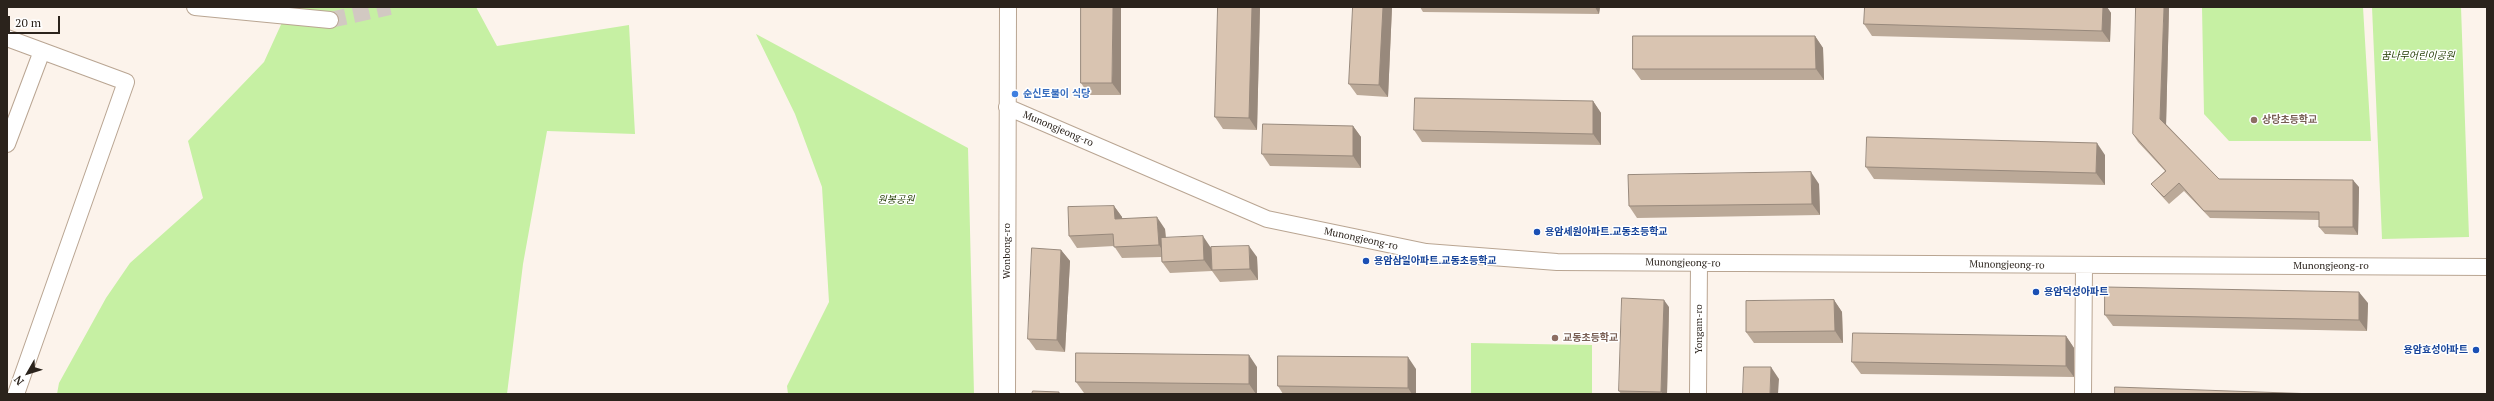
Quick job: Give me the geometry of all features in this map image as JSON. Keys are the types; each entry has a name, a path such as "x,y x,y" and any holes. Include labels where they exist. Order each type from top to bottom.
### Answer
{"street":[{"path":"195,7 330,20"},
{"path":"1007,108 1008,7"},
{"path":"7,38 126,82 16,394"},
{"path":"7,144 42,51"},
{"name":"Munongjeong-ro","path":"1007,108 1267,219 1426,252 1557,262 1699,264 2487,267"},
{"name":"Wonbong-ro","path":"1007,108 1007,394"},
{"name":"Yongam-ro","path":"1698,394 1699,264"},
{"path":"2083,394 2084,266"}],"green space":[{"path":"289,7 476,7 497,46 629,25 635,134 547,131 523,264 507,394 57,394 59,383 106,298 130,263 203,198 188,141 264,62"},
{"path":"2202,7 2363,7 2371,141 2229,141 2204,114"},
{"name":"꿈나무어린이공원","path":"2372,7 2461,7 2469,237 2382,239"},
{"name":"원봉공원","path":"756,34 968,148 974,394 788,394 787,386 829,302 822,187 795,114"},
{"path":"1471,343 1592,345 1592,394 1471,394"}],"building":[{"path":"1081,7 1113,7 1112,83 1081,83"},
{"path":"1218,7 1252,7 1249,118 1215,117"},
{"path":"1353,7 1383,7 1379,85 1349,84"},
{"path":"1865,7 2103,7 2102,31 1864,24"},
{"path":"2136,7 2164,7 2160,119 2219,179 2353,180 2353,227 2319,227 2319,212 2204,211 2179,183 2164,197 2151,184 2166,171 2133,134"},
{"path":"1633,36 1815,36 1816,69 1633,69"},
{"path":"1415,98 1593,101 1593,134 1414,130"},
{"path":"1263,124 1353,126 1353,156 1262,154"},
{"path":"1867,137 2097,143 2096,173 1866,167"},
{"path":"1811,172 1812,204 1629,206 1628,175"},
{"path":"1114,206 1115,219 1157,217 1159,245 1114,247 1113,234 1069,236 1068,207"},
{"path":"1203,236 1204,260 1162,262 1161,238"},
{"path":"1249,246 1250,269 1212,270 1211,247"},
{"path":"1032,248 1061,250 1057,340 1028,339"},
{"path":"2105,287 2359,292 2359,320 2105,315"},
{"path":"1622,298 1664,300 1661,392 1619,391"},
{"path":"1834,300 1835,331 1746,332 1746,301"},
{"path":"1853,333 2066,336 2066,366 1852,362"},
{"path":"1076,353 1249,355 1249,384 1076,382"},
{"path":"1278,356 1408,357 1408,388 1278,386"},
{"path":"1744,367 1771,367 1770,394 1743,394"},
{"path":"2115,387 2316,394 2115,394"},
{"path":"1033,391 1059,392 1059,394 1032,394"}],"tunnel":[{"path":"330,20 390,7"}],"place":[{"name":"순신토불이 식당","path":"1015,94"},
{"name":"상당초등학교","path":"2254,120"},
{"name":"용암세원아파트.교동초등학교","path":"1537,232"},
{"name":"용암삼일아파트.교동초등학교","path":"1366,261"},
{"name":"용암덕성아파트","path":"2036,292"},
{"name":"교동초등학교","path":"1555,338"},
{"name":"용암효성아파트","path":"2476,350"}]}
